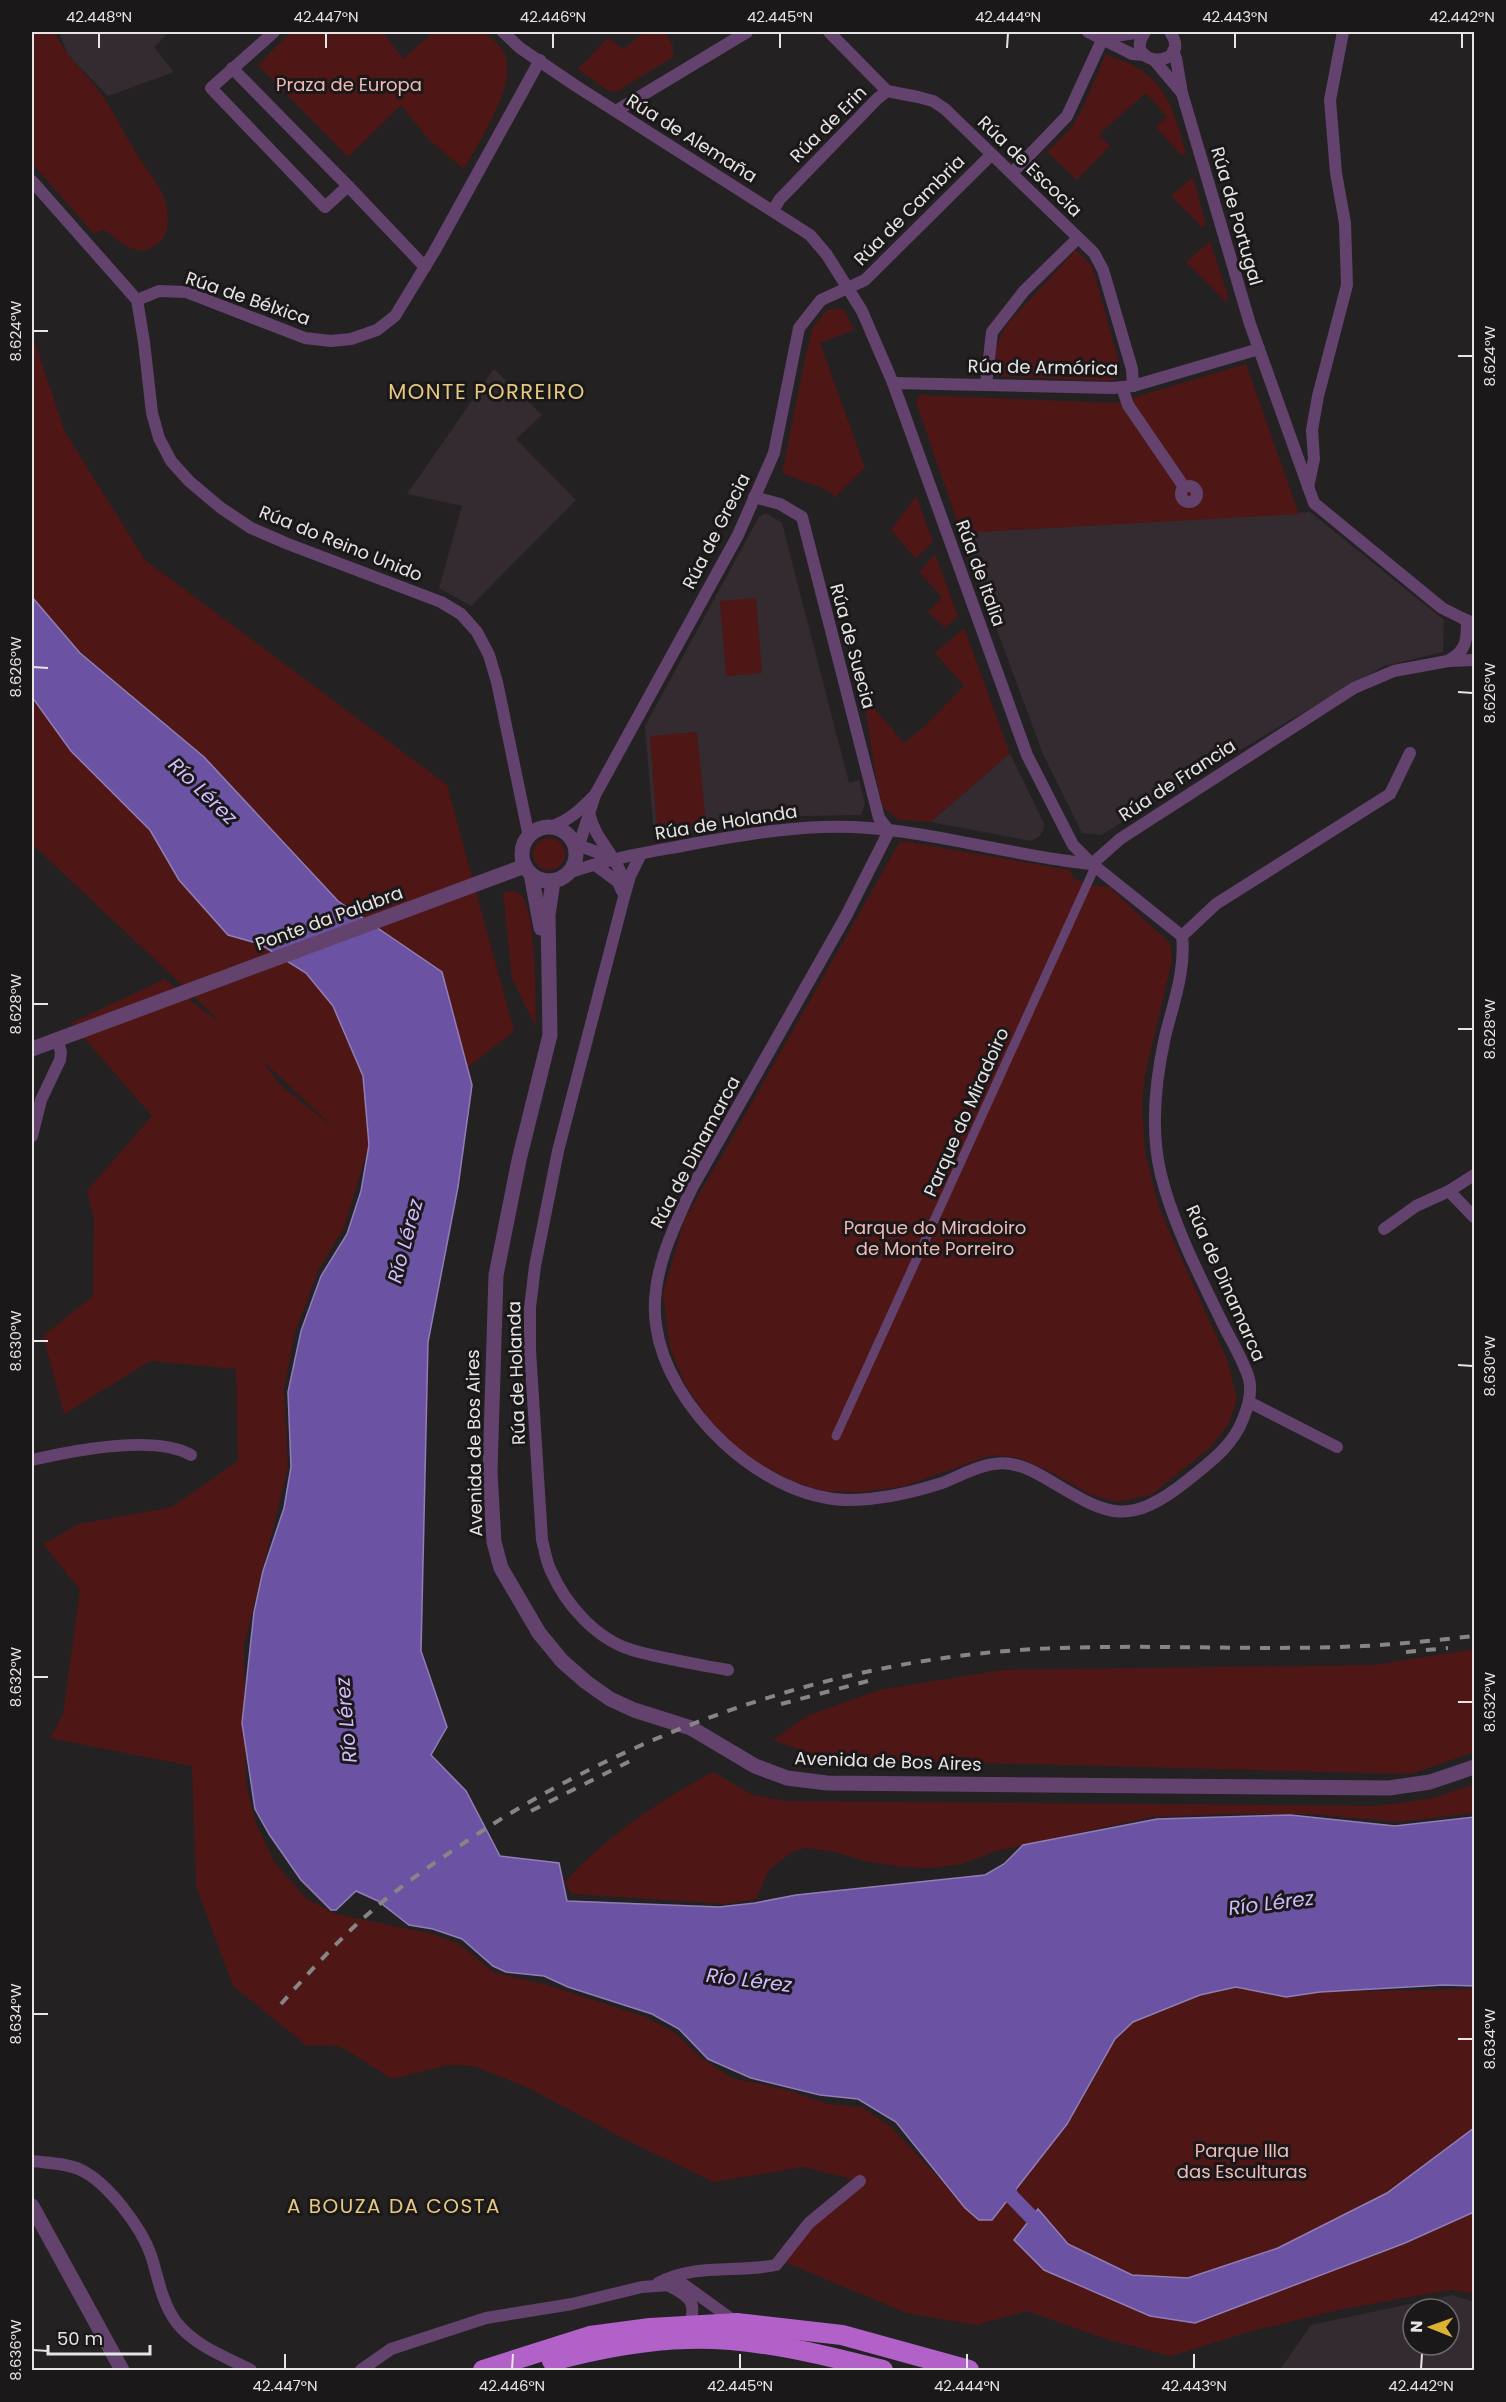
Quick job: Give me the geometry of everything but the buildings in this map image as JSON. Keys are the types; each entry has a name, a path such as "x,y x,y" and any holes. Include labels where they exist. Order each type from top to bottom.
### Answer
{"highway":[{"path":"483,2370 590,2336 689,2325 737,2323 842,2335 969,2370"},
{"path":"516,2370 593,2350 689,2339 737,2341 839,2359 883,2370"}],"street":[{"path":"274,32 211,88 326,207 348,186"},
{"name":"Rúa de Alemaña","path":"503,32 520,48 810,235 849,287"},
{"path":"616,111 747,32"},
{"path":"829,32 887,91"},
{"path":"1088,32 1132,54 1164,59 1173,51"},
{"path":"1103,38 1143,32"},
{"path":"1143,32 1140,46 1150,58"},
{"path":"1308,488 1314,459 1312,430 1318,396 1347,285 1345,223 1336,173 1330,100 1343,32"},
{"name":"Rúa de Portugal","path":"1173,33 1173,51 1182,93 1259,349 1314,502 1442,608 1471,622"},
{"path":"1012,173 1067,116 1103,38"},
{"name":"Rúa de Portugal","path":"1150,58 1182,93"},
{"name":"Rúa de Bélxica","path":"137,300 159,291 186,292 304,338 331,341 351,339 377,330 395,316 425,267 540,60"},
{"path":"232,68 425,267"},
{"name":"Rúa de Escocia","path":"887,91 933,101 945,109 1094,253 1103,270 1132,369 1128,387 1128,405 1184,487"},
{"name":"Rúa de Erin","path":"773,210 788,190 887,91"},
{"name":"Rúa de Cambria","path":"849,287 865,280 991,155"},
{"path":"32,181 137,300"},
{"path":"986,385 992,332 1024,291 1078,238"},
{"name":"Rúa de Italia","path":"849,287 862,311 893,383 1027,755 1072,845 1093,866"},
{"name":"Rúa de Grecia","path":"575,847 581,839 590,816 595,795 738,535 774,453 799,328 821,300 849,287"},
{"name":"Rúa do Reino Unido","path":"137,300 152,413 159,438 171,461 189,481 221,508 251,528 441,602 461,614 477,632 489,655 497,682 529,837"},
{"name":"Rúa de Armórica","path":"893,383 1128,387 1259,349"},
{"name":"Rúa de Suecia","path":"754,497 780,504 802,517 879,818 889,831"},
{"path":"1448,661 1460,653 1466,644 1471,622"},
{"name":"Rúa de Francia","path":"1093,866 1130,832 1354,688 1394,671 1448,661 1474,660"},
{"path":"889,831 949,838 1093,866 1182,936 1216,904 1390,794 1410,753"},
{"name":"Rúa de Grecia","path":"550,827 562,823 579,811 595,795"},
{"path":"590,816 599,838 614,859"},
{"path":"550,827 566,833 575,847 575,861 568,873 553,880 538,878 528,870 523,852 529,837 542,828 550,827"},
{"name":"Rúa de Holanda","path":"568,873 614,859 786,828 854,827 889,831"},
{"name":"Rúa de Dinamarca","path":"889,831 846,916 693,1186 674,1224 663,1257 657,1289 655,1322 661,1351 679,1389 708,1429 752,1467 788,1486 820,1498 848,1500 902,1495 992,1464 1008,1463 1028,1469 1090,1504 1119,1512 1148,1507 1164,1499 1215,1459 1236,1433 1249,1402 1249,1379 1179,1225 1161,1173 1155,1129 1156,1087 1179,981 1184,951 1182,936"},
{"path":"575,847 583,847 614,859"},
{"name":"Rúa de Holanda","path":"641,854 630,876 624,897 558,1151 531,1298 530,1350 542,1540 550,1570 566,1599 585,1621 606,1639 631,1650 728,1670"},
{"name":"Rúa de Holanda","path":"614,859 624,880 624,897"},
{"path":"596,865 618,882 624,897"},
{"name":"Parque do Miradoiro","path":"836,1436 1093,866"},
{"name":"Ponte da Palabra","path":"32,1049 492,878 528,870"},
{"name":"Avenida de Bos Aires","path":"528,870 550,984"},
{"name":"Avenida de Bos Aires","path":"553,880 548,915 550,1035 519,1160 496,1275 490,1472 494,1542 501,1568 528,1617 562,1661 586,1683 610,1699 634,1710 691,1728 755,1766 788,1778 827,1783 1389,1788 1430,1782 1474,1767"},
{"path":"32,1136 41,1100 60,1060 61,1052 57,1039"},
{"path":"1384,1229 1416,1206 1449,1191 1474,1175"},
{"path":"1449,1191 1474,1217"},
{"path":"1249,1402 1337,1447"},
{"path":"32,1460 86,1448 128,1445 163,1447 184,1451 191,1455"},
{"path":"32,2161 69,2166 89,2175 99,2183 126,2213 143,2239 167,2305 177,2323 194,2338 251,2370"},
{"path":"361,2370 391,2349 486,2318 572,2304 654,2285 668,2278 691,2272 776,2265 809,2223 860,2181"},
{"path":"32,2206 122,2370"},
{"path":"654,2285 683,2284 688,2286 737,2323"},
{"path":"668,2286 681,2292 692,2303 689,2325"}],"shaded area":[{"path":"59,32 169,32 154,47 174,72 108,96 68,55"},
{"path":"494,369 542,415 516,439 576,500 471,606 439,588 462,506 407,494"},
{"path":"1310,512 1444,620 1443,652 1384,666 1290,720 1101,835 1082,833 1043,754 961,533"},
{"path":"766,513 782,523 849,783 859,780 865,804 861,815 803,816 721,825 682,835 654,834 645,726 759,517"},
{"path":"1010,753 1045,826 1040,836 1031,841 931,822"},
{"path":"1461,2298 1474,2302 1474,2370 1280,2370 1311,2325 1401,2306 1401,2357 1461,2357"}],"green space":[{"path":"32,32 55,32 64,49 106,101 157,184 164,197 168,221 161,241 149,249 128,247 104,230 93,233 32,163"},
{"name":"Praza de Europa","path":"291,32 383,32 403,59 433,32 484,32 504,52 507,65 506,79 495,112 464,169 429,140 401,105 348,157 258,65"},
{"path":"644,32 665,32 673,45 673,57 616,92 607,90 578,69 608,38 624,49"},
{"path":"1106,54 1140,69 1161,89 1172,109 1186,153 1181,155 1156,127 1167,117 1146,93 1099,134 1110,146 1077,180 1047,152 1072,127"},
{"path":"1193,177 1206,225 1202,227 1171,196"},
{"path":"1210,241 1229,300 1225,301 1186,262"},
{"path":"1076,250 1092,266 1121,375 1112,381 995,376 996,349 1008,323"},
{"path":"844,309 854,330 820,343 865,468 835,497 827,490 782,473 813,327 827,310"},
{"name":"Parque Illa das Esculturas","path":"32,334 65,432 145,560 447,785 514,1031 369,1145 344,1228 318,1271 295,1332 284,1389 288,1467 244,1645 246,1785 256,1824 275,1863 307,1899 336,1914 433,1934 459,1944 495,1973 544,1984 646,2017 675,2033 701,2058 732,2078 791,2091 828,2104 862,2107 891,2127 979,2220 1072,2115 1115,2039 1133,2022 1196,1996 1236,1987 1286,1997 1316,1992 1474,1989 1474,2293 1450,2290 1347,2308 1252,2331 1171,2356 1109,2340 1027,2311 976,2325 907,2313 782,2261 809,2223 859,2181 803,2167 714,2182 628,2141 531,2089 474,2066 448,2065 392,2079 340,2046 306,2045 233,1986 196,1886 192,1766 50,1738 63,1714 80,1590 43,1544 79,1524 172,1507 238,1461 236,1369 150,1361 64,1414 43,1336 93,1296 94,1219 87,1191 152,1116 71,1023 165,979 205,1012 220,1021 32,844","holes":["262,1060 335,1129 279,1084"]},
{"path":"1246,364 1299,514 961,533 916,402 919,395 1115,403"},
{"path":"916,496 933,541 916,559 891,530"},
{"path":"935,554 958,616 945,628 928,612 942,597 919,572"},
{"path":"756,598 762,673 726,676 720,601"},
{"path":"964,628 1010,753 931,822 899,820 883,807 863,695 904,743 927,724 964,686 935,653"},
{"path":"697,732 706,824 657,829 650,736"},
{"path":"549,838 561,842 565,854 561,866 549,870 537,866 533,854 537,842"},
{"name":"Parque do Miradoiro de Monte Porreiro","path":"903,841 1069,870 1074,878 1087,885 1109,887 1170,943 1172,957 1169,974 1145,1074 1142,1106 1145,1152 1159,1208 1228,1362 1237,1399 1229,1423 1212,1446 1151,1495 1117,1502 1089,1494 1055,1474 1020,1458 991,1455 905,1486 862,1492 823,1491 795,1482 760,1465 731,1443 704,1413 685,1384 670,1348 663,1293 685,1218 899,843"},
{"path":"503,892 519,893 526,904 530,918 534,958 536,1028 512,978"},
{"path":"1474,1649 1474,1752 1411,1774 826,1759 773,1740 807,1716 879,1690 1002,1670 1374,1665"},
{"path":"713,1772 753,1795 787,1801 1377,1806 1433,1798 1474,1784 1474,1813 1398,1822 1311,1814 1152,1817 996,1851 962,1864 932,1868 902,1867 864,1861 835,1852 806,1848 792,1852 769,1870 756,1899 726,1904 572,1894 565,1882 616,1834 653,1808"}],"water":[{"name":"Río Lérez","path":"32,597 80,653 204,757 338,901 442,972 472,1085 458,1187 428,1342 421,1651 447,1727 431,1755 466,1791 500,1856 559,1863 567,1901 719,1907 796,1895 985,1875 1004,1864 1023,1845 1157,1819 1290,1815 1395,1826 1474,1817 1474,1986 1444,1985 1320,1992 1286,1997 1236,1987 1200,1995 1133,2022 1115,2039 1067,2124 992,2220 979,2220 965,2208 896,2122 858,2099 820,2095 751,2078 708,2059 679,2029 652,2014 568,1987 544,1976 506,1972 493,1966 462,1939 433,1929 409,1925 378,1901 356,1891 336,1910 331,1910 301,1880 269,1834 255,1809 242,1723 254,1612 263,1571 284,1508 291,1467 288,1392 301,1331 321,1276 347,1234 361,1191 369,1145 363,1076 333,1006 306,973 260,944 228,935 179,880 150,830 71,751 32,697"},
{"path":"1474,2128 1474,2212 1405,2243 1195,2323 1150,2316 1044,2270 1014,2240 1038,2209 1068,2244 1132,2275 1188,2278 1278,2248 1387,2193"}],"waterway":[{"path":"1005,2178 1011,2196 1044,2230"}],"railway":[{"path":"281,2004 337,1943 380,1904 442,1858 515,1810 579,1775 644,1744 712,1717 781,1694 851,1675 922,1661 994,1652 1086,1647 1318,1648 1474,1636"},
{"path":"1406,1652 1448,1648"},
{"path":"781,1704 868,1681"},
{"path":"531,1811 638,1757"}],"district":[{"name":"MONTE PORREIRO","path":"487,391"},
{"name":"A BOUZA DA COSTA","path":"394,2206"}]}
